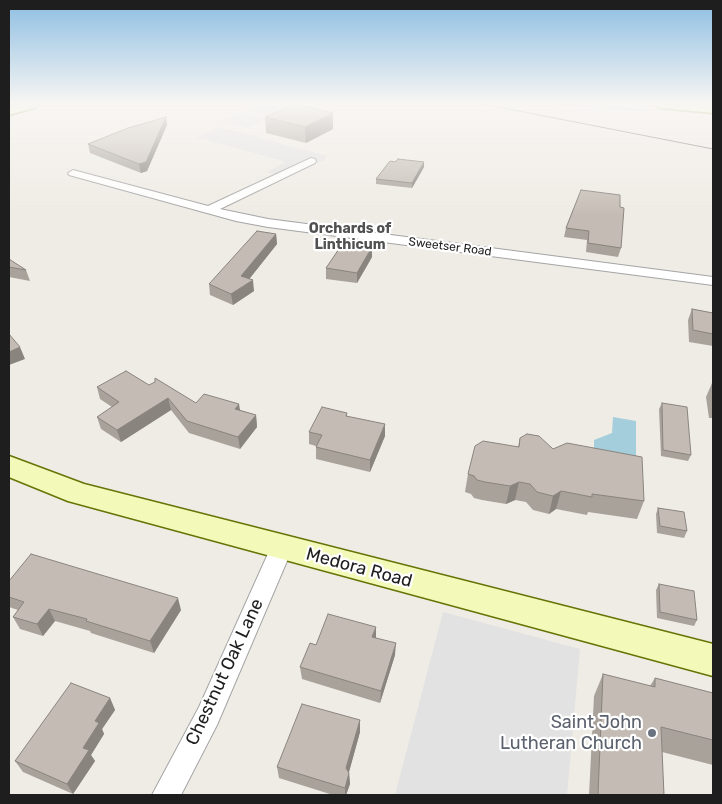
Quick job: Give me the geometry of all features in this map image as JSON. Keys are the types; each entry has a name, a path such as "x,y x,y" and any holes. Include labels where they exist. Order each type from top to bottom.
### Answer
{"street":[{"path":"210,209 311,161"},
{"name":"Sweetser Road","path":"73,172 268,223 713,281"},
{"name":"Medora Road","path":"9,466 78,493 713,660"},
{"name":"Chestnut Oak Lane","path":"166,795 208,716 282,547"}],"shaded area":[{"path":"212,142 274,142 327,156 324,160 286,178 267,172 284,163 283,161"},
{"path":"443,612 580,649 567,795 395,795"}],"water":[{"path":"613,417 636,421 636,461 594,452 594,440 612,433"}],"building":[{"path":"94,142 155,142 146,162 139,164 88,144"},
{"path":"398,159 424,162 412,183 376,179 390,161 395,162"},
{"path":"581,190 620,195 620,207 624,208 621,248 588,243 589,231 566,228"},
{"path":"257,231 276,234 241,276 253,280 231,294 209,284"},
{"path":"343,243 372,247 357,273 326,268"},
{"path":"9,259 26,270 9,267"},
{"path":"692,309 713,313 713,334 693,330"},
{"path":"9,334 20,347 9,352"},
{"path":"126,371 149,385 155,382 155,378 196,403 204,394 239,404 235,409 256,415 238,437 187,421 168,398 117,430 97,417 119,402 97,387"},
{"path":"662,403 687,407 691,455 663,450"},
{"path":"322,407 347,413 346,416 385,424 370,460 316,447 322,435 309,432"},
{"path":"527,434 539,436 553,449 567,443 642,457 644,501 592,494 592,497 561,491 553,496 537,492 530,484 519,482 510,486 485,482 477,480 474,476 468,474 475,446 483,441 519,447 520,438"},
{"path":"658,508 684,512 687,531 660,526"},
{"path":"31,554 178,598 150,641 86,621 87,619 49,609 37,624 13,617 24,602 9,597 9,581"},
{"path":"659,584 694,591 697,620 660,612"},
{"path":"328,614 376,627 372,637 396,643 381,691 300,667 310,643 316,645"},
{"name":"Saint John Lutheran Church","path":"603,674 655,687 655,678 713,693 713,740 661,727 664,795 598,795"},
{"path":"71,683 110,698 95,721 99,723 83,748 89,750 67,784 15,761"},
{"path":"302,704 360,720 346,768 349,773 345,788 277,767"}],"tram line":[{"path":"675,142 713,149"}],"place":[{"name":"Saint John Lutheran Church","path":"652,733"}],"district":[{"name":"Orchards of Linthicum","path":"350,237"}]}
